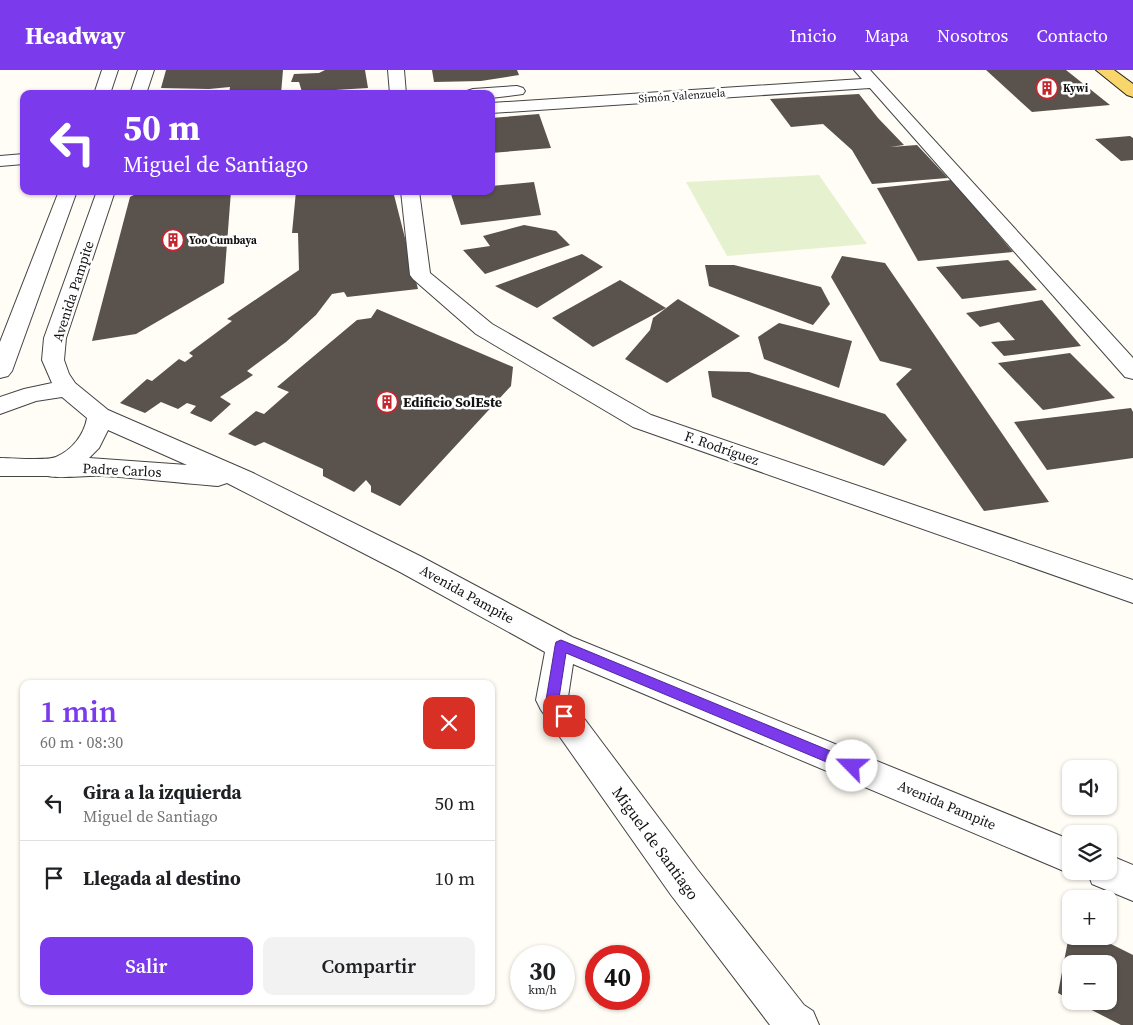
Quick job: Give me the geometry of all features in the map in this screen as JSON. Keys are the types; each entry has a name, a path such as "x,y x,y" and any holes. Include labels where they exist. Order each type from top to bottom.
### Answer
{"main road":[{"path":"1104,70 1133,92"}],"street":[{"path":"103,90 110,70"},
{"path":"139,90 146,70"},
{"path":"396,70 398,90"},
{"path":"717,93 722,76"},
{"path":"868,76 1133,372"},
{"name":"Simón Valenzuela","path":"495,108 717,93 868,76"},
{"path":"539,105 550,88"},
{"path":"495,92 531,90"},
{"path":"0,161 20,159"},
{"path":"0,371 66,195"},
{"name":"Avenida Pampite","path":"105,195 56,338 53,360 58,374 68,388 98,416 244,480 410,564 561,646 1062,853"},
{"name":"F. Rodríguez","path":"410,195 420,275 484,329 642,421 1133,592"},
{"path":"0,406 32,394 68,388"},
{"path":"55,469 71,460 93,438 98,427 98,416"},
{"name":"Padre Carlos","path":"0,468 110,468 244,480"},
{"name":"Miguel de Santiago","path":"561,646 552,700 684,882 790,1019 799,1025"},
{"path":"1117,876 1133,883"}],"green space":[{"path":"819,175 867,244 727,256 686,182"}],"building":[{"path":"166,70 283,70 281,90 230,90 230,87 209,89 161,88"},
{"path":"325,70 365,70 368,88 301,90 299,82 291,82 294,74 319,73"},
{"path":"432,70 517,70 519,75 481,81 434,82"},
{"name":"Kywi","path":"986,70 1066,70 1110,105 1032,112"},
{"path":"859,94 878,118 904,145 890,147 917,145 948,178 872,184 852,150 823,124 791,127 770,99"},
{"path":"539,114 551,148 495,153 495,118"},
{"path":"1130,136 1133,138 1133,160 1121,161 1095,139"},
{"path":"952,180 1013,252 918,261 877,188"},
{"path":"534,182 541,215 461,225 451,195 495,195 495,186"},
{"name":"Yoo Cumbaya","path":"134,195 231,195 224,283 136,334 92,341 130,197"},
{"path":"296,195 394,195 418,289 347,297 344,292 332,294 316,315 286,342 247,371 253,375 220,397 231,404 211,422 190,413 196,406 187,403 178,409 161,402 145,413 120,403 147,379 152,381 179,359 185,362 193,356 189,353 232,321 227,319 299,270 298,233 292,233"},
{"path":"524,225 556,231 570,245 485,274 463,250 490,246 483,236"},
{"path":"582,254 603,267 537,308 495,286"},
{"path":"842,256 885,263 1049,502 984,511 896,384 912,369 880,361 831,277"},
{"path":"1008,260 1037,290 962,299 936,267"},
{"path":"705,265 734,265 821,287 830,304 813,325 709,286"},
{"path":"620,280 666,308 593,347 552,318"},
{"path":"678,299 740,336 667,383 625,359 650,330 653,318"},
{"path":"1042,300 1081,346 1004,356 991,342 1015,340 999,322 980,327 966,313"},
{"name":"Edificio SolEste","path":"377,309 513,367 511,386 400,506 371,492 371,486 366,480 354,492 323,476 323,469 264,442 255,446 228,434 256,411 264,414 289,392 277,387 357,320 371,318"},
{"path":"779,323 852,341 839,388 764,359 758,337"},
{"path":"1070,353 1115,398 1043,410 998,363"},
{"path":"708,371 749,372 885,414 907,440 884,466 712,397"},
{"path":"1131,408 1133,412 1133,458 1047,470 1014,422"},
{"path":"1067,945 1113,945 1133,955 1133,1025 1121,1025 1092,1010 1117,1010 1117,955 1065,955"},
{"path":"1062,972 1062,995 1058,993"}],"place":[{"name":"Kywi","path":"1047,88"},
{"name":"Yoo Cumbaya","path":"173,240"},
{"name":"Edificio SolEste","path":"387,402"}],"route":[{"path":"564,716 552,700 561,646 852,766"}]}
